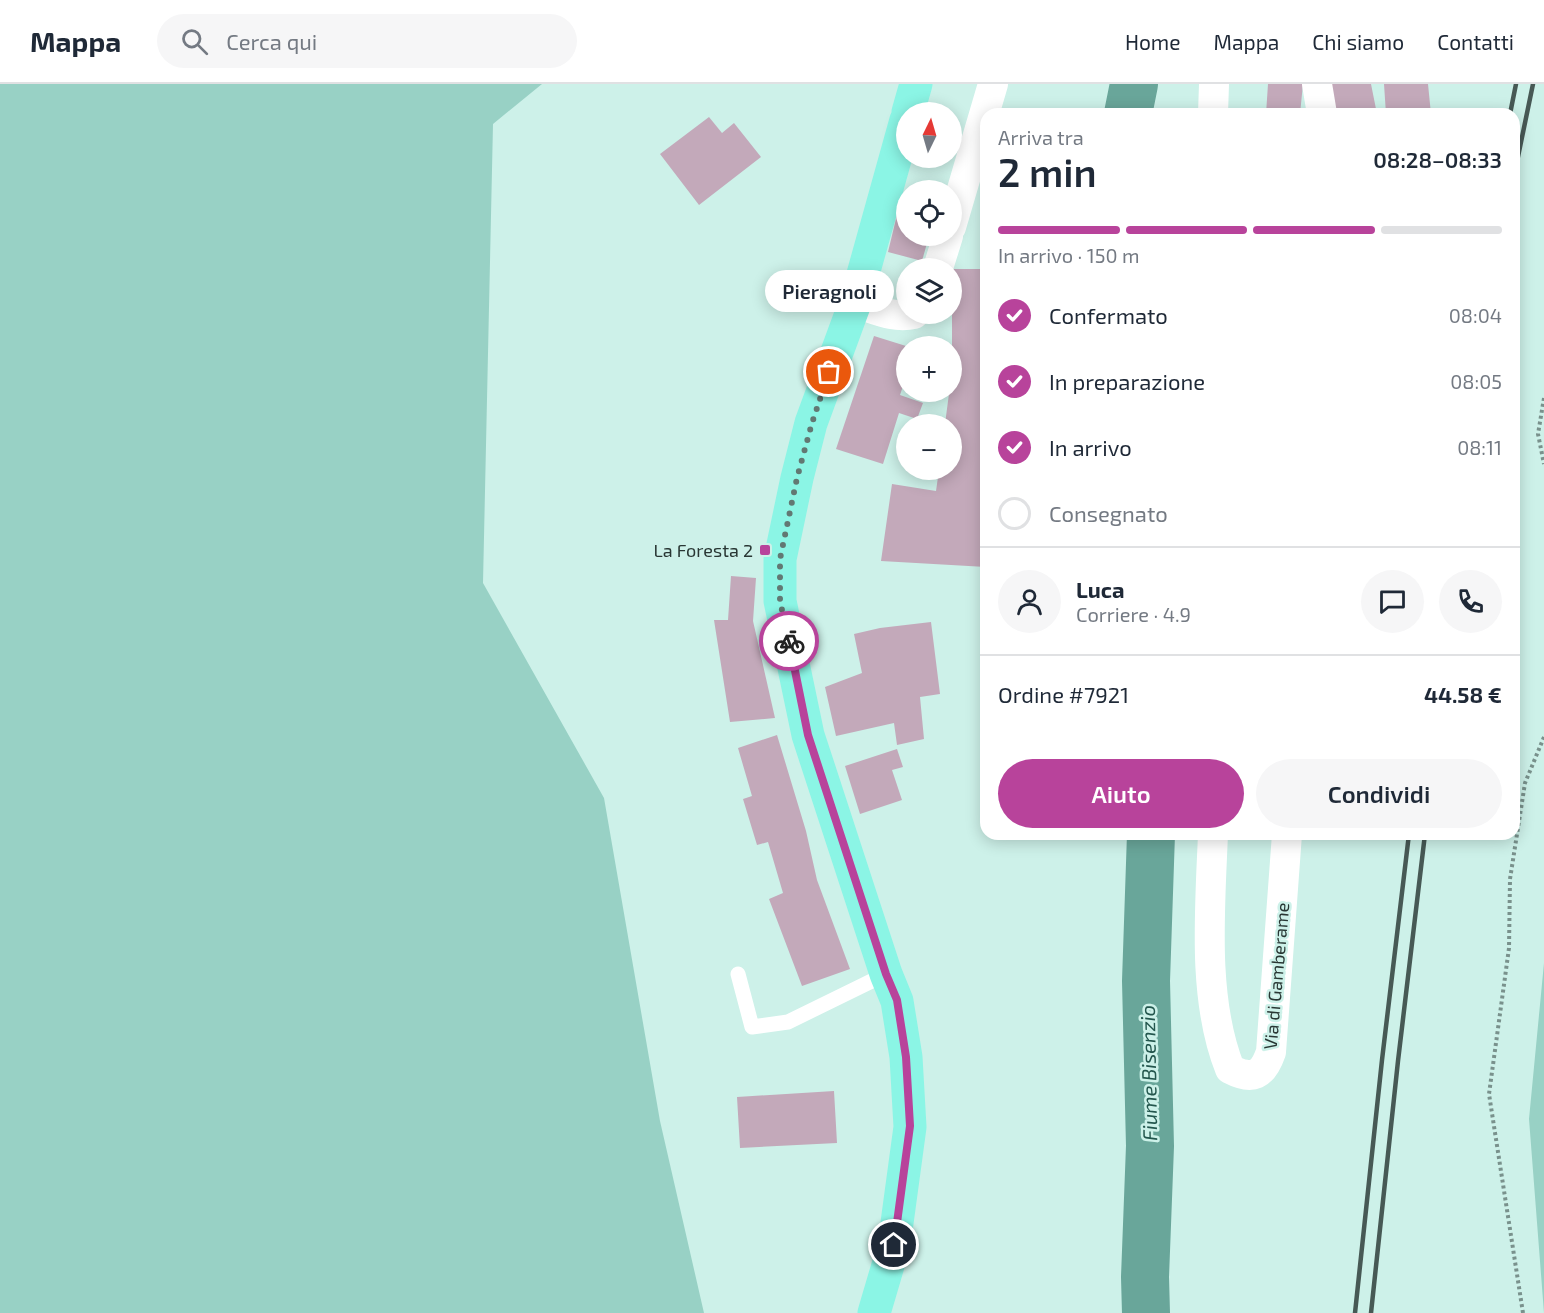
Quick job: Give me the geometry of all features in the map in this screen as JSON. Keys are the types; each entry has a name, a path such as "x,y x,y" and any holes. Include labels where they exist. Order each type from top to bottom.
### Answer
{"main road":[{"path":"911,102 916,84"},
{"path":"874,1313 894,1245 910,1126 906,1057 897,1000 886,974 808,735 780,601 780,559 797,478 812,423 855,303 896,156"}],"street":[{"path":"986,108 993,84"},
{"path":"1213,108 1214,84"},
{"path":"1317,84 1321,108"},
{"path":"962,190 980,128"},
{"path":"855,303 896,315"},
{"name":"Via di Gamberame","path":"1213,840 1211,972 1218,1028 1225,1059 1230,1069 1248,1075 1258,1073 1266,1067 1271,1052 1287,840"}],"lane":[{"path":"738,974 753,1027 788,1022 886,974"}],"path":[{"path":"1544,398 1538,435 1544,464"},
{"path":"1520,819 1526,783 1544,737"},
{"path":"1516,840 1510,879 1509,948 1489,1094 1523,1313"}],"green space":[{"path":"0,84 542,84 493,124 483,583 604,798 660,1121 704,1313 0,1313"},
{"path":"1544,963 1544,1313 1529,1119"}],"building":[{"path":"1268,84 1303,84 1301,108 1266,108"},
{"path":"1326,84 1371,84 1376,108 1332,108"},
{"path":"1384,84 1428,84 1430,108 1386,108"},
{"path":"709,117 722,133 734,123 761,157 699,205 660,154"},
{"path":"896,219 896,246 926,246 923,258 911,258 888,252"},
{"path":"962,269 980,269 980,567 881,561 892,484 936,491 938,480 962,480 962,414 946,414 948,402 962,402 962,336 952,336 952,324 962,324"},
{"path":"874,336 896,343 896,402 923,403 919,414 896,414 896,423 883,464 836,449"},
{"path":"731,576 756,578 753,621 775,718 730,722 714,620 728,620"},
{"path":"931,622 940,694 920,697 924,739 897,745 894,723 836,736 825,687 862,673 854,634 880,628"},
{"path":"777,735 806,831 817,880 850,969 802,986 769,899 783,893 768,842 757,845 743,799 752,796 738,748"},
{"path":"897,749 903,767 892,770 902,800 860,814 845,766"},
{"path":"834,1091 837,1143 740,1148 737,1097"}],"waterway":[{"name":"Fiume Bisenzio","path":"1129,108 1134,84"},
{"name":"Fiume Bisenzio","path":"1146,1313 1145,1277 1150,1146 1146,981 1151,840"}],"railway":[{"path":"1511,108 1516,84"},
{"path":"1520,147 1533,84"},
{"path":"1355,1313 1408,840"},
{"path":"1371,1313 1424,840"}],"way so far":[{"path":"789,641 780,601 780,559 797,478 829,372"}],"place":[{"name":"Pieragnoli","path":"829,372"},
{"name":"La Foresta 2","path":"765,550"}],"route":[{"path":"789,641 808,735 886,974 897,1000 906,1057 910,1126 894,1245"}]}
